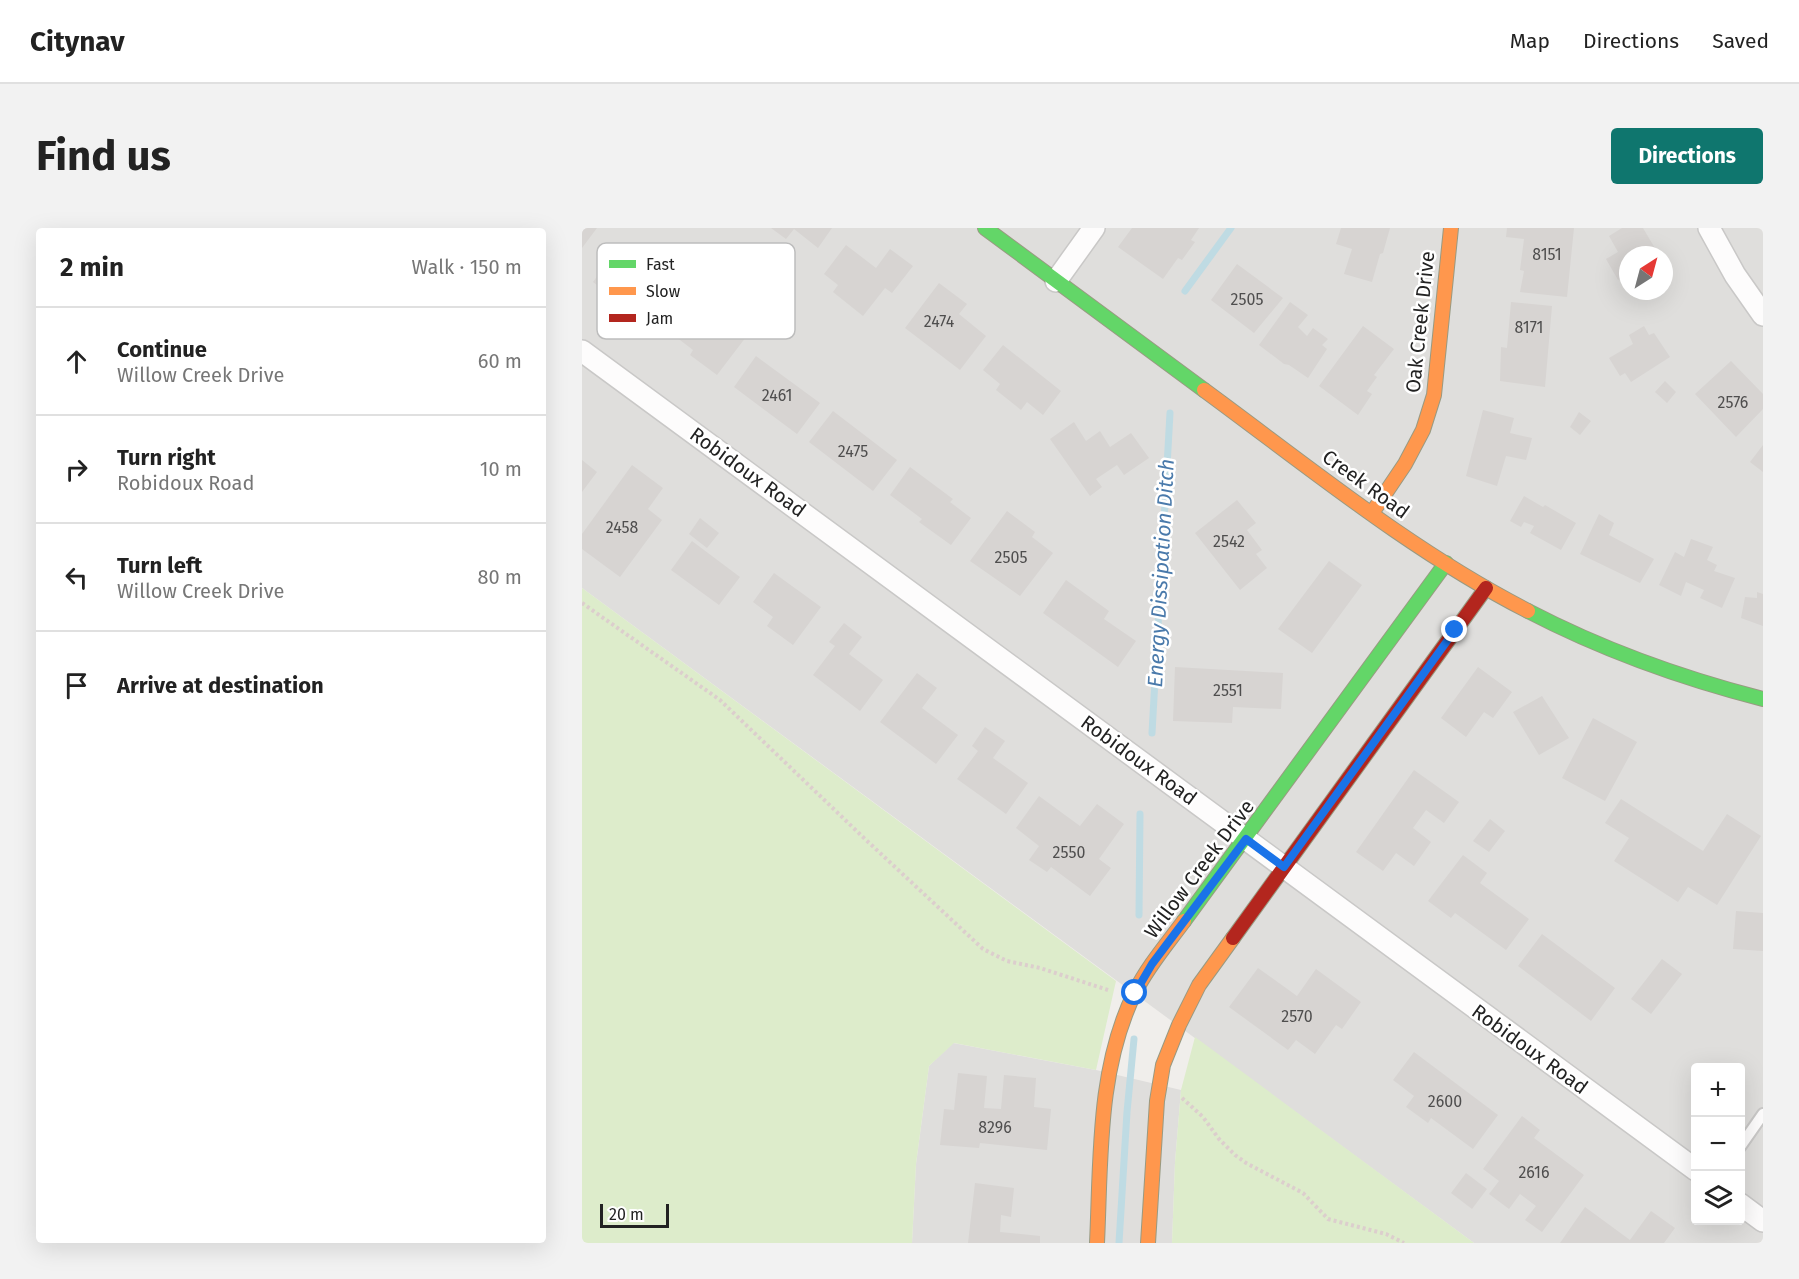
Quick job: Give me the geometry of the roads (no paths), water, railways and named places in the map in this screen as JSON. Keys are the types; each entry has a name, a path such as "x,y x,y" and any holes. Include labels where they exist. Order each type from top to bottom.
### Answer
{"street":[{"name":"Creek Road","path":"984,228 1372,513 1446,564 1540,618 1636,660 1689,679 1763,699"},
{"path":"1056,281 1094,228"},
{"name":"Oak Creek Drive","path":"1372,513 1405,464 1422,430 1434,394 1451,228"},
{"path":"1709,228 1735,275 1763,315"},
{"name":"Robidoux Road","path":"582,351 1691,1167"},
{"name":"Willow Creek Drive","path":"1097,1243 1105,1112 1112,1063 1135,993 1152,964 1446,564"},
{"path":"1148,1243 1157,1101 1164,1065 1179,1025 1199,985 1486,588"},
{"path":"1745,1208 1763,1221"}],"lane":[{"path":"1745,1140 1763,1114"}],"waterway":[{"name":"Energy Dissipation Ditch","path":"1185,291 1231,228"},
{"name":"Energy Dissipation Ditch","path":"1152,733 1170,413"},
{"name":"Energy Dissipation Ditch","path":"1139,915 1140,814"},
{"name":"Energy Dissipation Ditch","path":"1119,1243 1134,1039"}]}
